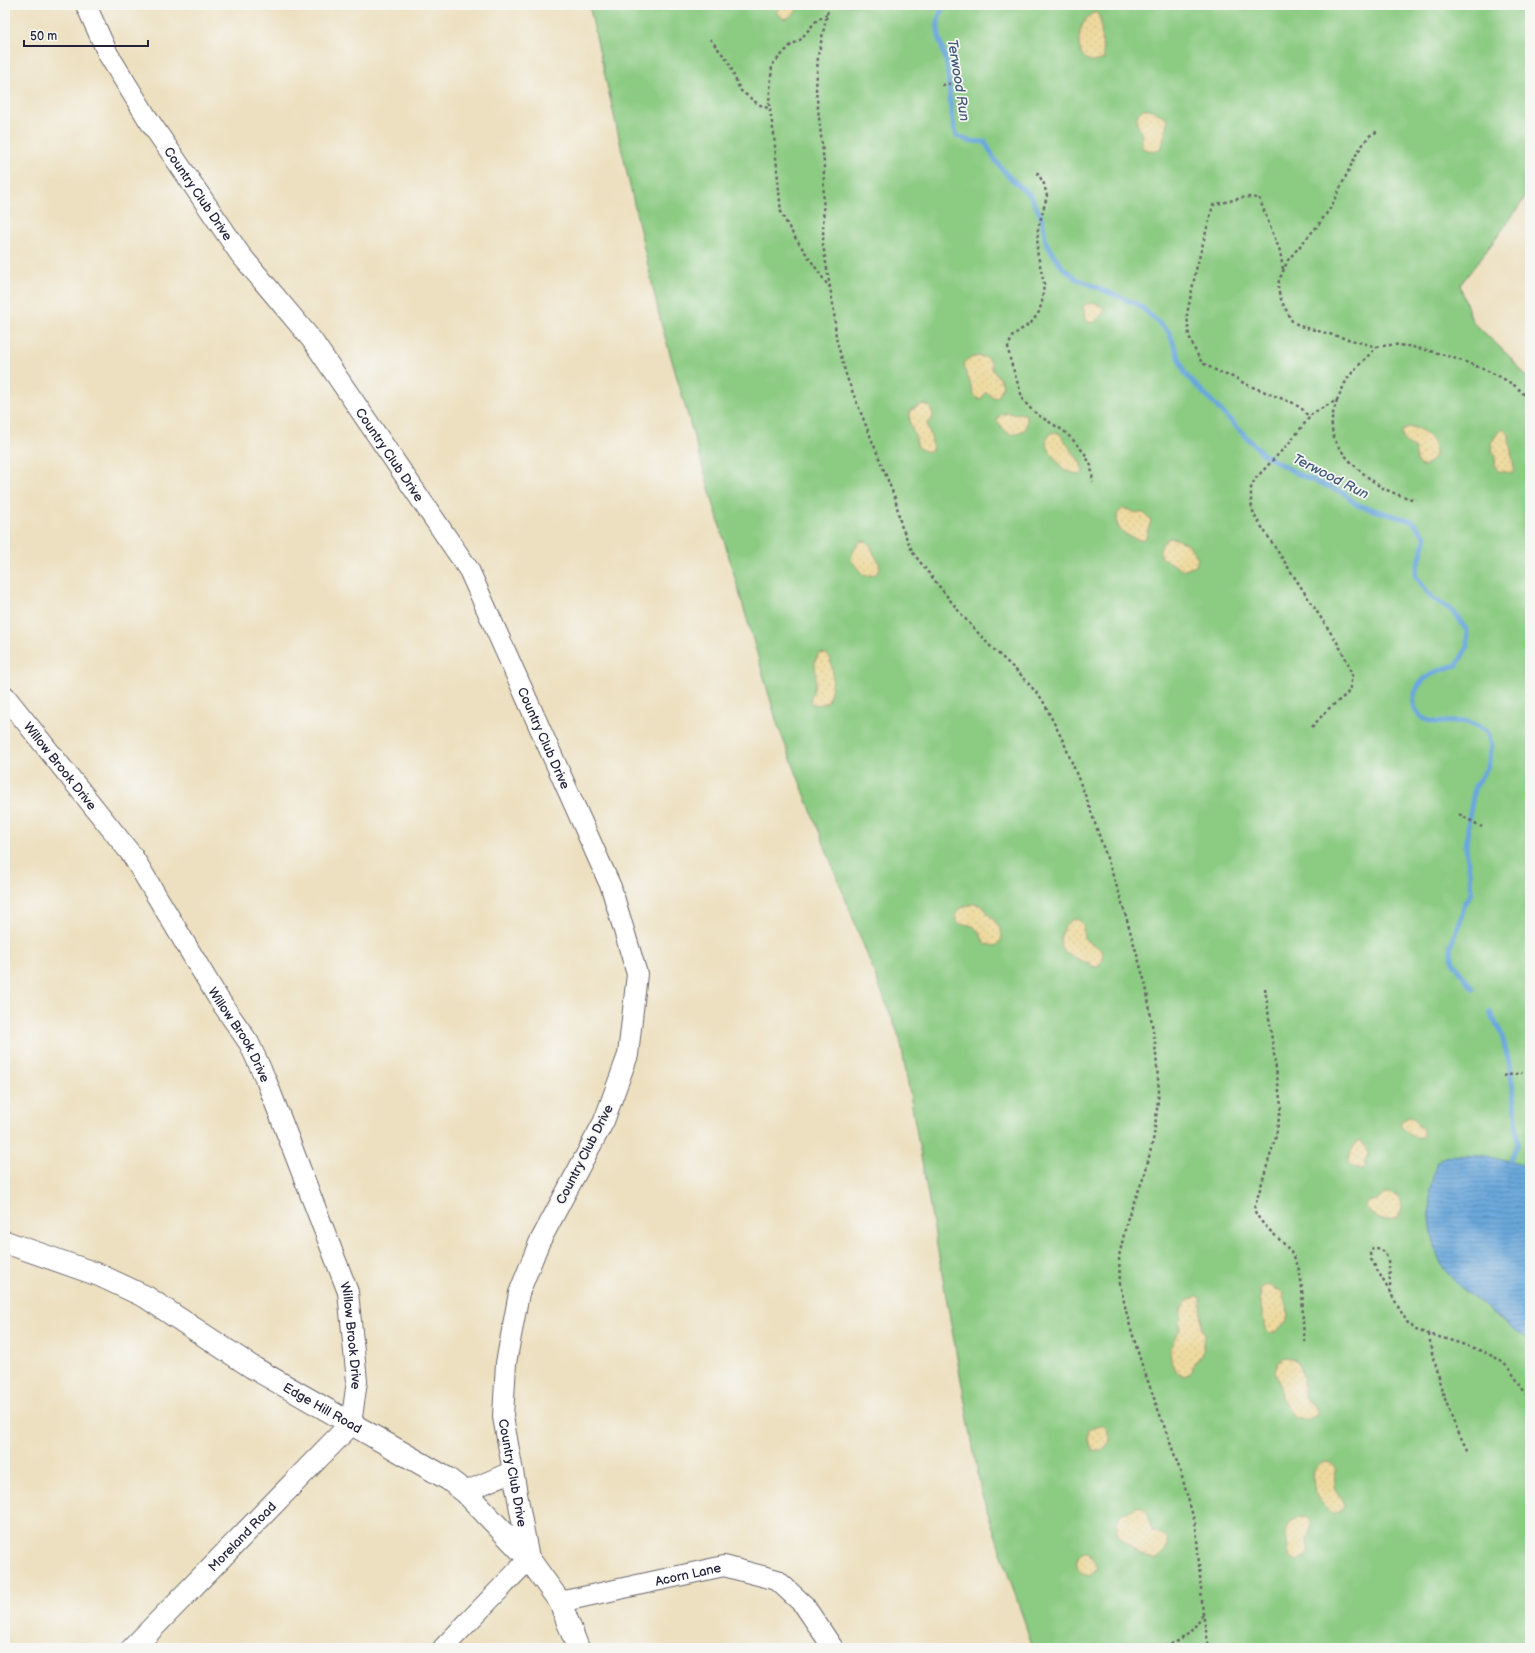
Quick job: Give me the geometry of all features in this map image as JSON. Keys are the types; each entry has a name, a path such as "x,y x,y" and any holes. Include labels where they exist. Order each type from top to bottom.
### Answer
{"main road":[{"name":"Edge Hill Road","path":"5,1242 99,1275 146,1296 252,1367 448,1479 465,1492 529,1559 560,1602 578,1648"},
{"name":"Moreland Road","path":"133,1648 351,1424"}],"street":[{"name":"Country Club Drive","path":"86,5 108,54 148,118 240,254 312,340 469,570 611,887 637,974 628,1055 604,1121 539,1243 519,1293 506,1363 503,1417 529,1559"},
{"name":"Willow Brook Drive","path":"5,696 132,855 218,998 249,1043 266,1080 348,1292 357,1381 351,1424"},
{"path":"465,1492 513,1471"},
{"path":"443,1648 529,1559"},
{"name":"Acorn Lane","path":"560,1602 724,1566 777,1580 804,1605 833,1648"}],"path":[{"path":"829,5 818,56 816,90 824,163 823,245 834,311 836,338 847,378 895,498 901,526 912,552 961,614 989,645 1021,675 1042,699 1064,743 1087,800 1120,896 1146,986 1155,1043 1159,1091 1154,1136 1145,1174 1128,1217 1119,1256 1120,1284 1128,1319 1141,1362 1182,1473 1196,1527 1203,1614 1209,1648"},
{"path":"827,14 816,21 800,40 791,45 772,65 769,104 774,134 781,213 794,236 829,287"},
{"path":"710,39 728,61 740,90 758,104 770,109"},
{"path":"942,85 954,83"},
{"path":"1378,131 1369,136 1358,153 1331,207 1319,224 1288,260 1279,280 1278,290 1282,302 1292,321 1300,326 1377,347 1398,344 1468,363 1497,375 1514,385 1530,400"},
{"path":"1037,172 1044,184 1047,196 1038,229 1037,251 1044,284 1042,302 1039,312 1031,323 1013,335 1008,347 1010,359 1023,400 1036,413 1064,431 1074,441 1085,454 1091,466 1093,482"},
{"path":"1284,269 1280,251 1259,198 1246,197 1213,205 1191,291 1187,314 1190,336 1202,363 1236,378 1245,384 1293,403 1302,409 1309,417"},
{"path":"1377,347 1347,379 1337,400 1332,418 1331,429 1336,442 1345,456 1382,487 1399,495 1416,500"},
{"path":"1312,727 1327,710 1347,694 1352,676 1348,663 1338,644 1254,515 1251,503 1251,488 1255,479 1289,443 1309,417 1313,413 1337,400"},
{"path":"1459,814 1482,827"},
{"path":"1265,988 1281,1106 1276,1136 1255,1201 1254,1209 1256,1215 1263,1224 1287,1247 1296,1260 1302,1286 1302,1330 1306,1344"},
{"path":"1503,1076 1522,1073"},
{"path":"1392,1293 1388,1260 1383,1250 1373,1248 1370,1253 1371,1259 1392,1293 1407,1322 1416,1330 1490,1354 1502,1362 1511,1371 1530,1399"},
{"path":"1429,1334 1439,1383 1458,1434 1468,1452"},
{"path":"1159,1648 1183,1639 1192,1631 1203,1614"}],"green space":[{"path":"589,5 1530,5 1530,191 1501,232 1460,285 1472,321 1508,355 1530,381 1530,1648 1033,1648 981,1492 900,1039 778,726 661,323"}],"sand":[{"path":"782,5 801,5 792,16 784,19 776,12"},
{"path":"1096,12 1100,18 1104,59 1093,61 1086,59 1081,52 1079,43 1083,24 1088,17"},
{"path":"1143,109 1150,109 1167,118 1162,147 1154,152 1142,148 1142,135 1136,121 1138,114"},
{"path":"1095,303 1102,306 1105,311 1096,321 1090,323 1085,318 1083,307 1086,304"},
{"path":"981,356 987,358 991,362 992,369 1003,385 999,396 995,398 986,392 981,399 978,399 973,393 964,368 966,361 974,357"},
{"path":"926,404 930,407 933,415 932,420 928,422 927,426 931,438 932,451 922,450 917,445 910,425 911,410 920,405"},
{"path":"1008,413 1026,415 1027,420 1025,430 1012,435 1005,431 997,420 1000,415"},
{"path":"1409,427 1417,428 1424,432 1433,443 1435,450 1434,456 1430,462 1423,466 1417,461 1415,449 1404,440 1402,431"},
{"path":"1501,428 1509,434 1514,466 1512,473 1498,471 1495,466 1496,456 1492,450 1491,443"},
{"path":"1054,432 1059,433 1080,462 1083,472 1080,475 1063,470 1051,453 1046,441 1050,434"},
{"path":"1124,508 1136,513 1144,513 1151,520 1146,537 1143,540 1129,536 1118,526 1118,513"},
{"path":"1173,538 1188,544 1198,558 1196,566 1185,570 1181,569 1161,557 1160,550 1162,545 1167,539"},
{"path":"860,541 870,544 880,566 877,573 869,576 863,575 851,560 852,553"},
{"path":"820,653 827,654 832,665 833,677 828,701 818,705 812,704 810,700 816,677 815,661"},
{"path":"972,904 984,907 1001,930 1002,938 995,946 986,944 978,931 972,926 958,923 956,920 955,916 960,909"},
{"path":"1076,919 1082,923 1085,939 1103,953 1103,960 1098,967 1094,967 1074,958 1064,950 1061,945 1060,939 1065,926 1070,921"},
{"path":"1409,1117 1414,1118 1419,1127 1423,1129 1423,1137 1412,1136 1403,1128 1400,1122"},
{"path":"1359,1141 1369,1151 1369,1155 1365,1160 1365,1168 1362,1170 1351,1166 1349,1159 1352,1150"},
{"path":"1389,1193 1400,1200 1402,1206 1400,1214 1397,1218 1387,1220 1379,1219 1372,1214 1366,1206 1369,1202 1377,1200"},
{"path":"1267,1285 1283,1292 1288,1316 1287,1320 1277,1331 1269,1333 1263,1318 1260,1297 1261,1288"},
{"path":"1197,1296 1201,1299 1202,1328 1205,1334 1203,1350 1201,1355 1194,1363 1192,1370 1187,1375 1183,1376 1173,1367 1171,1361 1171,1348 1176,1335 1180,1330 1181,1309 1187,1301"},
{"path":"1285,1358 1296,1360 1299,1364 1302,1373 1304,1397 1313,1404 1317,1410 1315,1416 1306,1420 1296,1418 1292,1415 1281,1398 1279,1383 1275,1371 1278,1363"},
{"path":"1104,1426 1110,1437 1109,1443 1102,1450 1094,1451 1089,1441 1089,1429"},
{"path":"1326,1462 1331,1463 1336,1469 1335,1487 1344,1503 1344,1506 1336,1513 1331,1513 1321,1502 1314,1486 1314,1471 1318,1465"},
{"path":"1135,1506 1140,1506 1146,1510 1152,1531 1164,1535 1167,1539 1168,1545 1158,1559 1142,1554 1124,1541 1117,1533 1117,1523 1120,1515"},
{"path":"1298,1516 1308,1518 1310,1523 1308,1539 1309,1555 1298,1562 1291,1559 1289,1556 1286,1534 1292,1520"},
{"path":"1083,1552 1088,1552 1097,1567 1095,1572 1088,1576 1080,1572 1077,1566 1078,1558"}],"water":[{"path":"1450,1155 1487,1155 1530,1167 1530,1341 1463,1289 1453,1280 1441,1263 1434,1243 1430,1220 1430,1189 1437,1162"}],"waterway":[{"name":"Terwood Run","path":"948,5 944,6 941,12 938,20 938,26 947,66 951,110 957,136 969,141 985,142 995,160 1008,176 1030,195 1042,218 1046,243 1063,268 1077,279 1139,305 1169,332 1185,374 1263,454 1298,474 1344,493 1357,505 1412,521 1426,537 1415,575 1431,597 1454,612 1467,631 1467,648 1457,665 1438,671 1427,677 1422,682 1415,693 1415,708 1419,715 1430,721 1463,721 1469,722 1486,730 1492,745 1488,767 1475,786 1469,818 1466,847 1472,892 1464,904 1461,919 1450,947 1453,962 1473,989"},
{"name":"Terwood Run","path":"1490,1012 1501,1033 1509,1062 1515,1100 1518,1144 1510,1160"}]}
